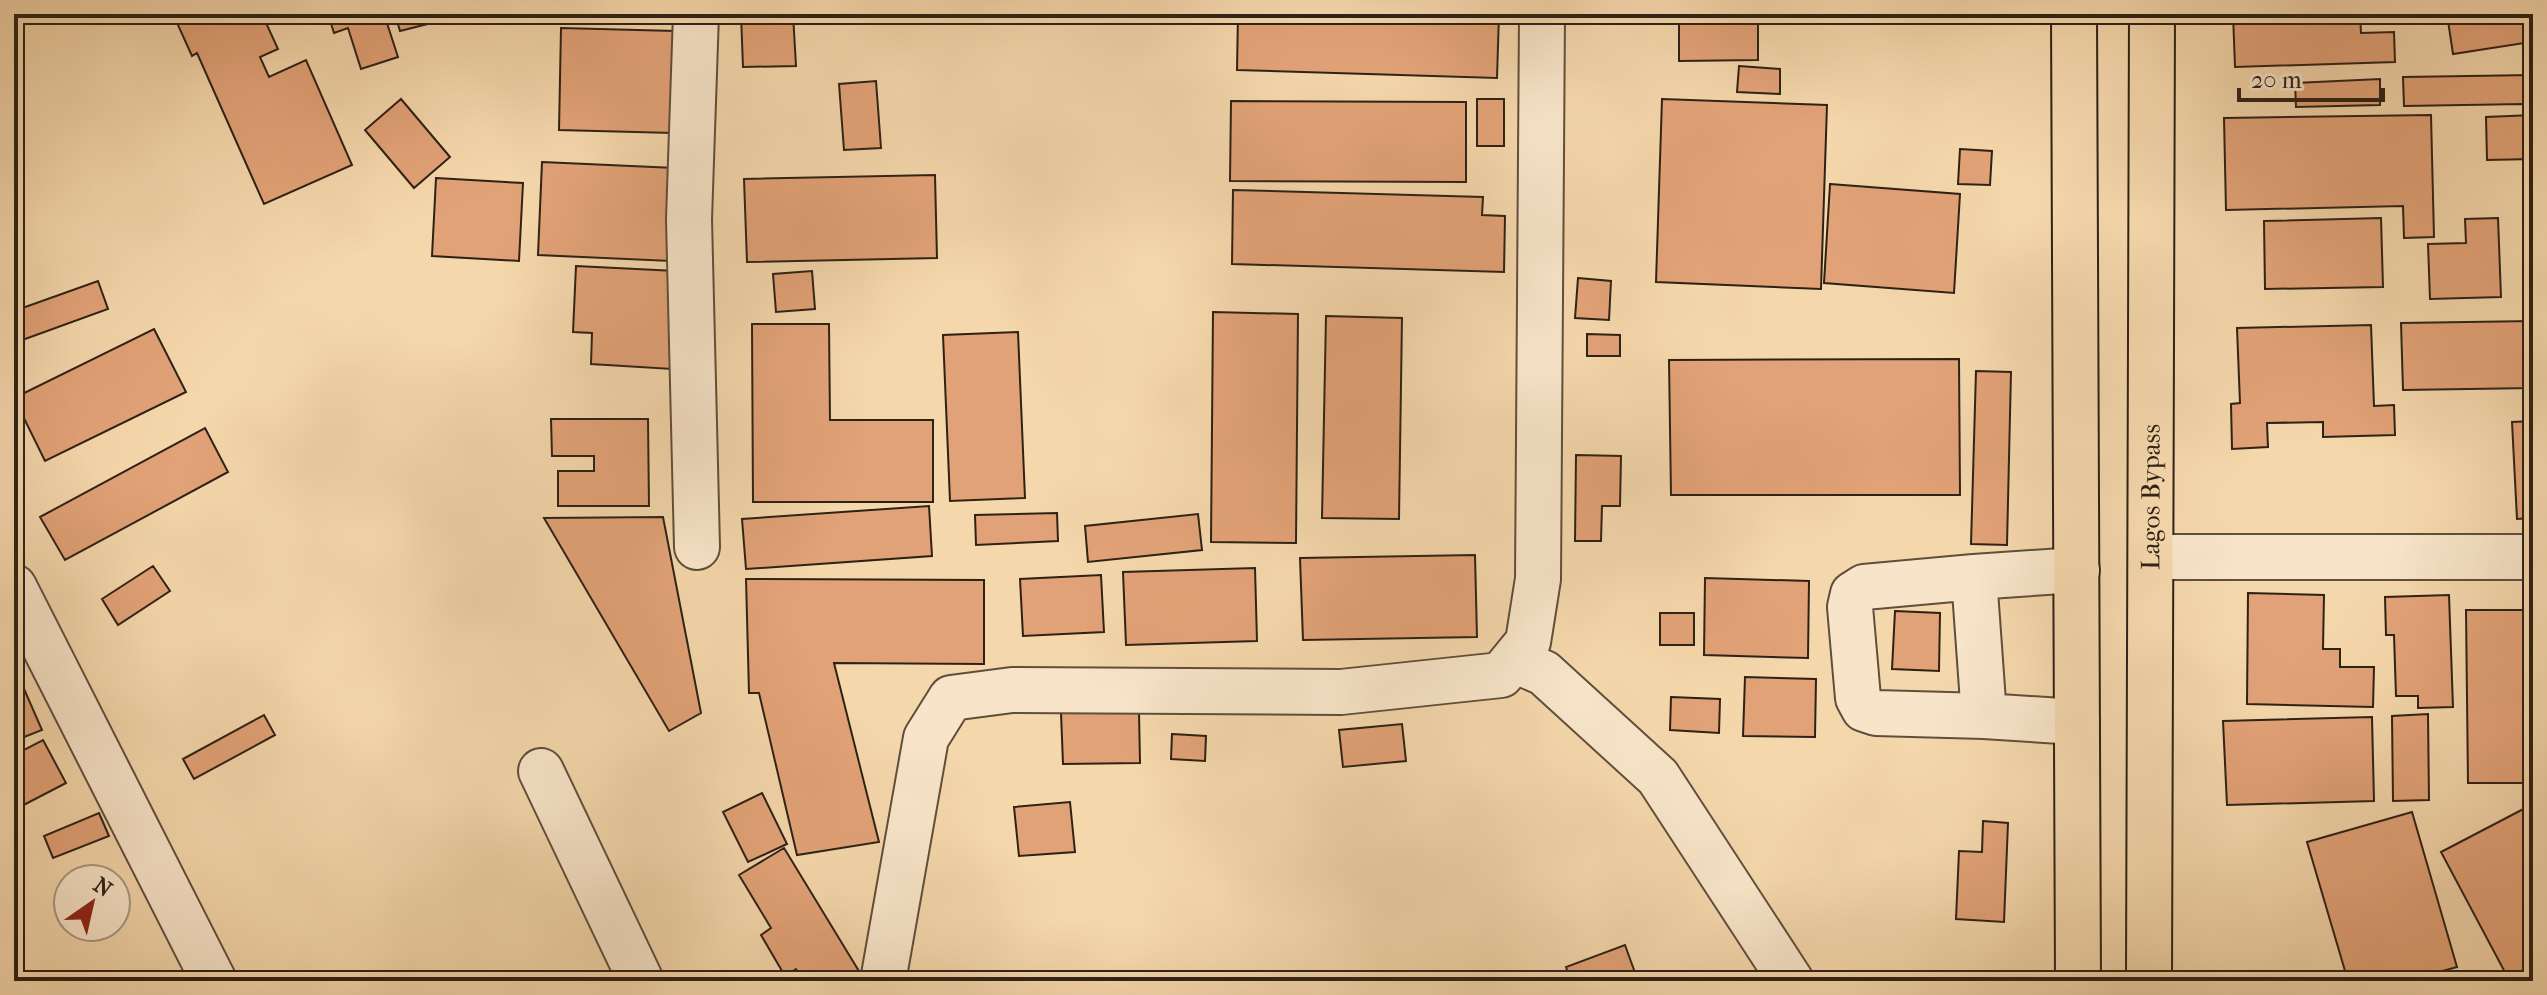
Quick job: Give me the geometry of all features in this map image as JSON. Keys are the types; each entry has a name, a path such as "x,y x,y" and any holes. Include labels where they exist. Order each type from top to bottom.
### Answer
{"main road":[{"path":"2074,14 2078,981"},
{"name":"Lagos Bypass","path":"2149,981 2152,14"}],"street":[{"path":"696,14 689,219 697,547"},
{"path":"883,981 926,738 951,698 1012,690 1341,692 1501,675 1528,642 1538,579 1542,14"},
{"path":"2152,557 2533,557"},
{"path":"2077,570 1864,587 1853,594 1850,607 1858,698 1864,709 1876,713 2077,722"},
{"path":"1974,577 1984,716"},
{"path":"14,587 214,981"},
{"path":"1514,660 1544,673 1658,777 1791,981"},
{"path":"541,771 641,981"}],"building":[{"path":"173,14 262,14 278,49 260,57 269,77 306,60 352,165 264,204 197,53 192,56"},
{"path":"328,14 384,14 398,57 361,69 348,28 334,33"},
{"path":"395,14 467,14 400,31"},
{"path":"741,14 793,14 796,66 743,67"},
{"path":"1238,14 1499,14 1497,78 1237,70"},
{"path":"1679,14 1758,14 1758,60 1679,61"},
{"path":"2233,14 2360,14 2361,33 2394,32 2395,62 2235,67"},
{"path":"2447,14 2527,14 2531,42 2453,54"},
{"path":"561,28 675,31 673,133 559,130"},
{"path":"1739,66 1780,69 1780,94 1737,92"},
{"path":"2533,75 2533,113 2524,113 2524,104 2404,106 2403,77"},
{"path":"2380,79 2380,105 2296,107 2295,83"},
{"path":"876,81 881,148 844,150 839,84"},
{"path":"401,99 450,157 414,188 365,130"},
{"path":"1477,99 1504,99 1504,146 1477,146"},
{"path":"1662,99 1827,105 1821,289 1656,282"},
{"path":"1231,101 1466,102 1466,182 1230,181"},
{"path":"2431,115 2434,237 2404,238 2403,206 2226,210 2224,118"},
{"path":"2533,115 2533,159 2487,160 2486,117"},
{"path":"1960,149 1992,151 1990,185 1958,184"},
{"path":"542,162 675,168 671,261 538,255"},
{"path":"935,175 937,258 747,262 744,179"},
{"path":"436,178 523,183 519,261 432,256"},
{"path":"1830,184 1960,194 1954,293 1824,283"},
{"path":"1233,190 1483,197 1482,215 1505,216 1504,272 1232,264"},
{"path":"2381,218 2383,287 2265,289 2264,221"},
{"path":"2498,218 2501,297 2430,299 2428,244 2466,243 2465,219"},
{"path":"576,266 676,271 672,369 591,364 592,333 573,332"},
{"path":"812,271 815,309 776,312 773,274"},
{"path":"1578,278 1611,281 1609,320 1575,318"},
{"path":"98,281 108,309 14,343 14,311"},
{"path":"1213,312 1298,314 1296,543 1211,542"},
{"path":"1326,316 1402,318 1399,519 1322,518"},
{"path":"2533,321 2533,388 2403,390 2401,323"},
{"path":"752,324 829,324 830,420 933,420 933,502 753,502"},
{"path":"2371,325 2374,406 2394,405 2395,435 2323,437 2323,422 2267,423 2268,447 2232,449 2231,404 2240,403 2237,328"},
{"path":"154,329 186,392 45,461 14,398"},
{"path":"1018,332 1025,498 950,501 943,335"},
{"path":"1587,334 1620,335 1620,356 1587,356"},
{"path":"1959,359 1960,495 1671,495 1669,360"},
{"path":"1976,371 2011,372 2007,545 1971,544"},
{"path":"551,419 648,419 649,506 558,506 558,471 594,471 594,456 552,456"},
{"path":"2533,421 2533,518 2517,519 2512,422"},
{"path":"205,428 228,472 65,560 40,517"},
{"path":"1576,455 1621,456 1620,506 1602,506 1601,541 1575,541"},
{"path":"929,506 932,556 746,569 742,519"},
{"path":"1057,513 1058,541 976,545 975,515"},
{"path":"1198,514 1202,550 1088,562 1085,526"},
{"path":"663,517 701,713 669,731 544,518"},
{"path":"1475,555 1477,637 1303,640 1300,558"},
{"path":"153,566 170,591 118,625 102,599"},
{"path":"1255,568 1257,641 1126,645 1123,572"},
{"path":"1101,575 1104,632 1023,636 1020,579"},
{"path":"1705,578 1809,581 1808,658 1704,655"},
{"path":"746,579 984,580 984,664 834,663 879,842 797,855 759,693 749,693"},
{"path":"2248,593 2324,595 2323,649 2340,649 2340,667 2374,667 2373,707 2247,704"},
{"path":"2449,595 2453,707 2418,708 2418,696 2396,696 2394,635 2386,635 2385,597"},
{"path":"2466,610 2533,610 2533,783 2468,783"},
{"path":"1895,611 1940,613 1939,671 1892,669"},
{"path":"1660,613 1694,613 1694,645 1660,645"},
{"path":"14,666 42,730 14,741"},
{"path":"1745,677 1816,679 1815,737 1743,736"},
{"path":"1671,697 1720,699 1719,733 1670,730"},
{"path":"1139,712 1140,763 1063,764 1061,713"},
{"path":"2428,714 2429,800 2393,801 2392,716"},
{"path":"264,715 275,735 194,779 183,759"},
{"path":"2372,717 2374,801 2227,805 2223,721"},
{"path":"1402,724 1406,761 1343,767 1339,730"},
{"path":"1172,734 1206,736 1205,761 1171,759"},
{"path":"43,740 66,783 14,810 14,755"},
{"path":"762,793 787,844 748,862 723,812"},
{"path":"1070,802 1075,852 1019,856 1014,807"},
{"path":"2533,804 2533,965 2508,978 2441,852"},
{"path":"2412,812 2457,967 2406,981 2348,981 2307,842"},
{"path":"99,813 109,836 53,858 44,836"},
{"path":"1983,821 2008,823 2004,922 1956,919 1959,851 1982,852"},
{"path":"784,848 865,981 804,981 796,969 785,976 761,935 771,928 739,875"},
{"path":"1625,945 1638,981 1571,981 1566,967"}]}
